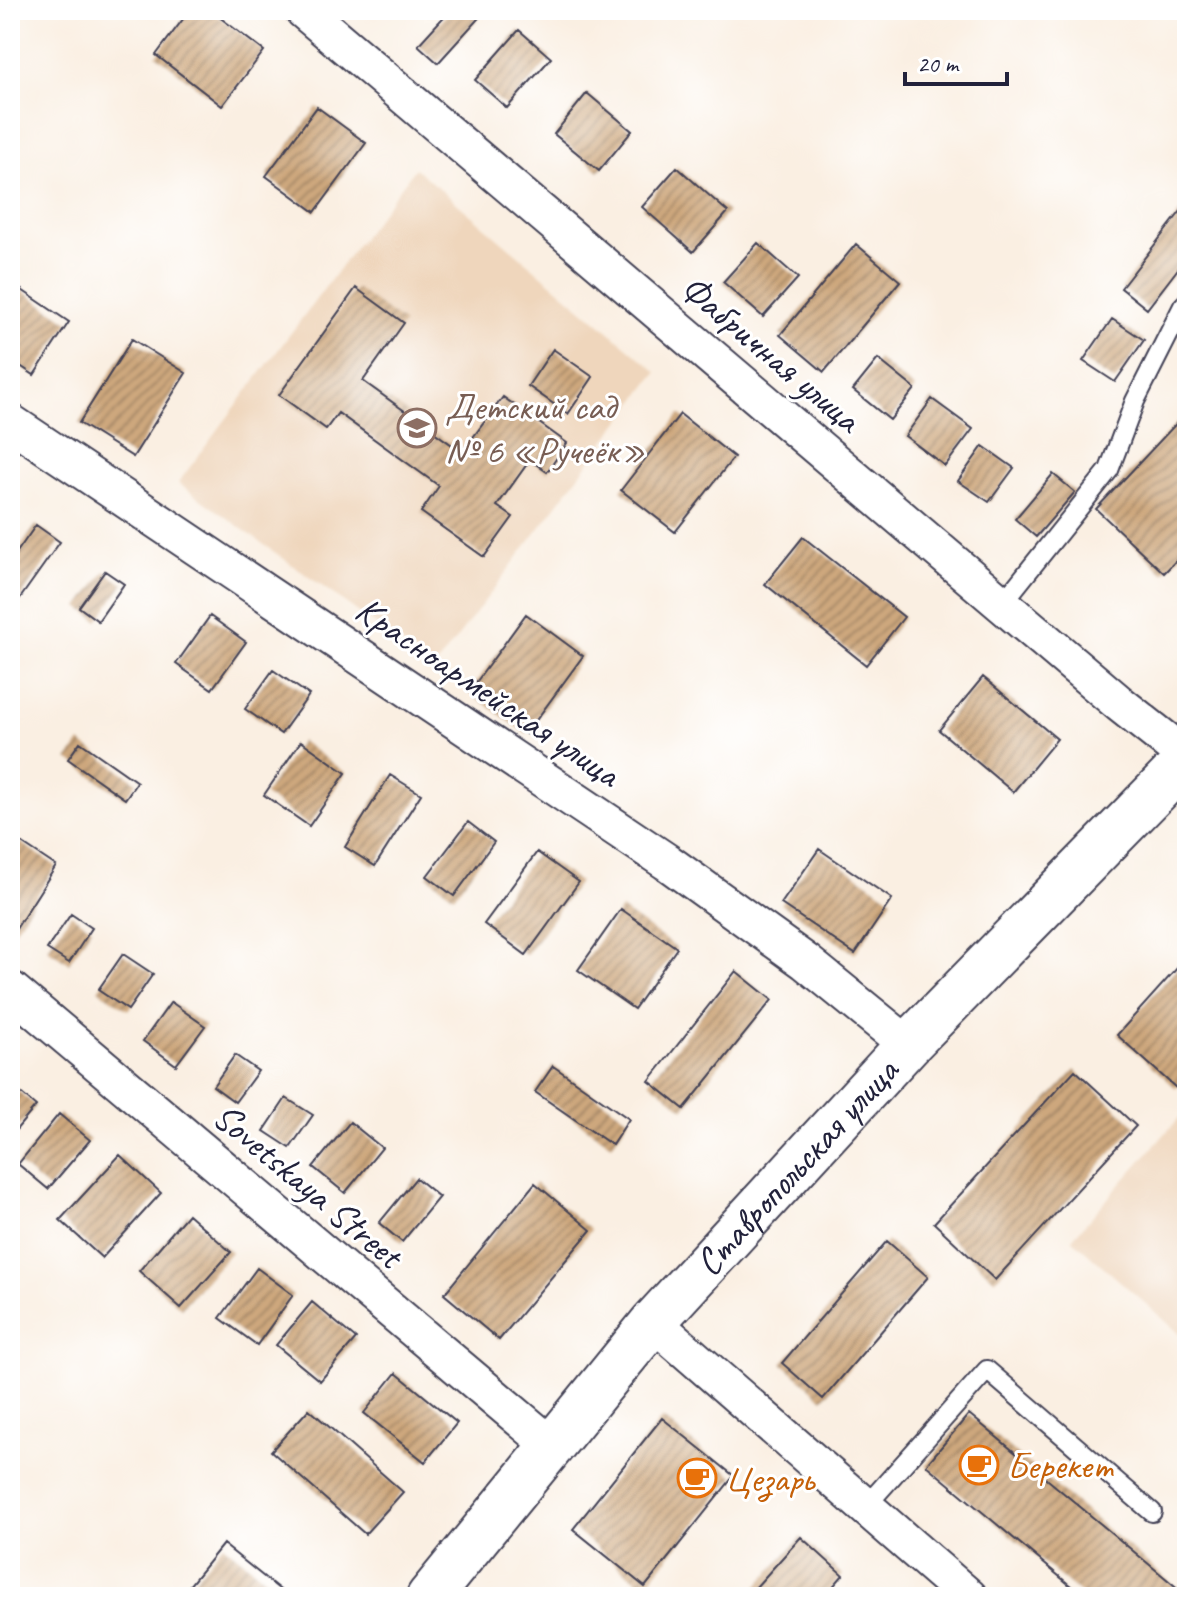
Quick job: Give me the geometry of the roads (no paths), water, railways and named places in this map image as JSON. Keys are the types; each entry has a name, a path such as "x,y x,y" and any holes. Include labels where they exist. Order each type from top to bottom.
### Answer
{"main road":[{"name":"Ставропольская улица","path":"431,1596 653,1322 908,1045 1187,758"}],"street":[{"name":"Фабричная улица","path":"303,10 1187,758"},
{"name":"Красноармейская улица","path":"10,422 667,862 806,962 908,1045"},
{"name":"Sovetskaya Street","path":"10,989 551,1445"},
{"path":"653,1322 969,1597"}],"lane":[{"path":"1002,604 1109,470 1135,401 1187,302"},
{"path":"865,1507 987,1370 1152,1512"}],"place":[{"name":"Детский сад № 6 «Ручеёк»","path":"417,428"},
{"name":"Берекет","path":"979,1465"},
{"name":"Цезарь","path":"697,1478"}]}
